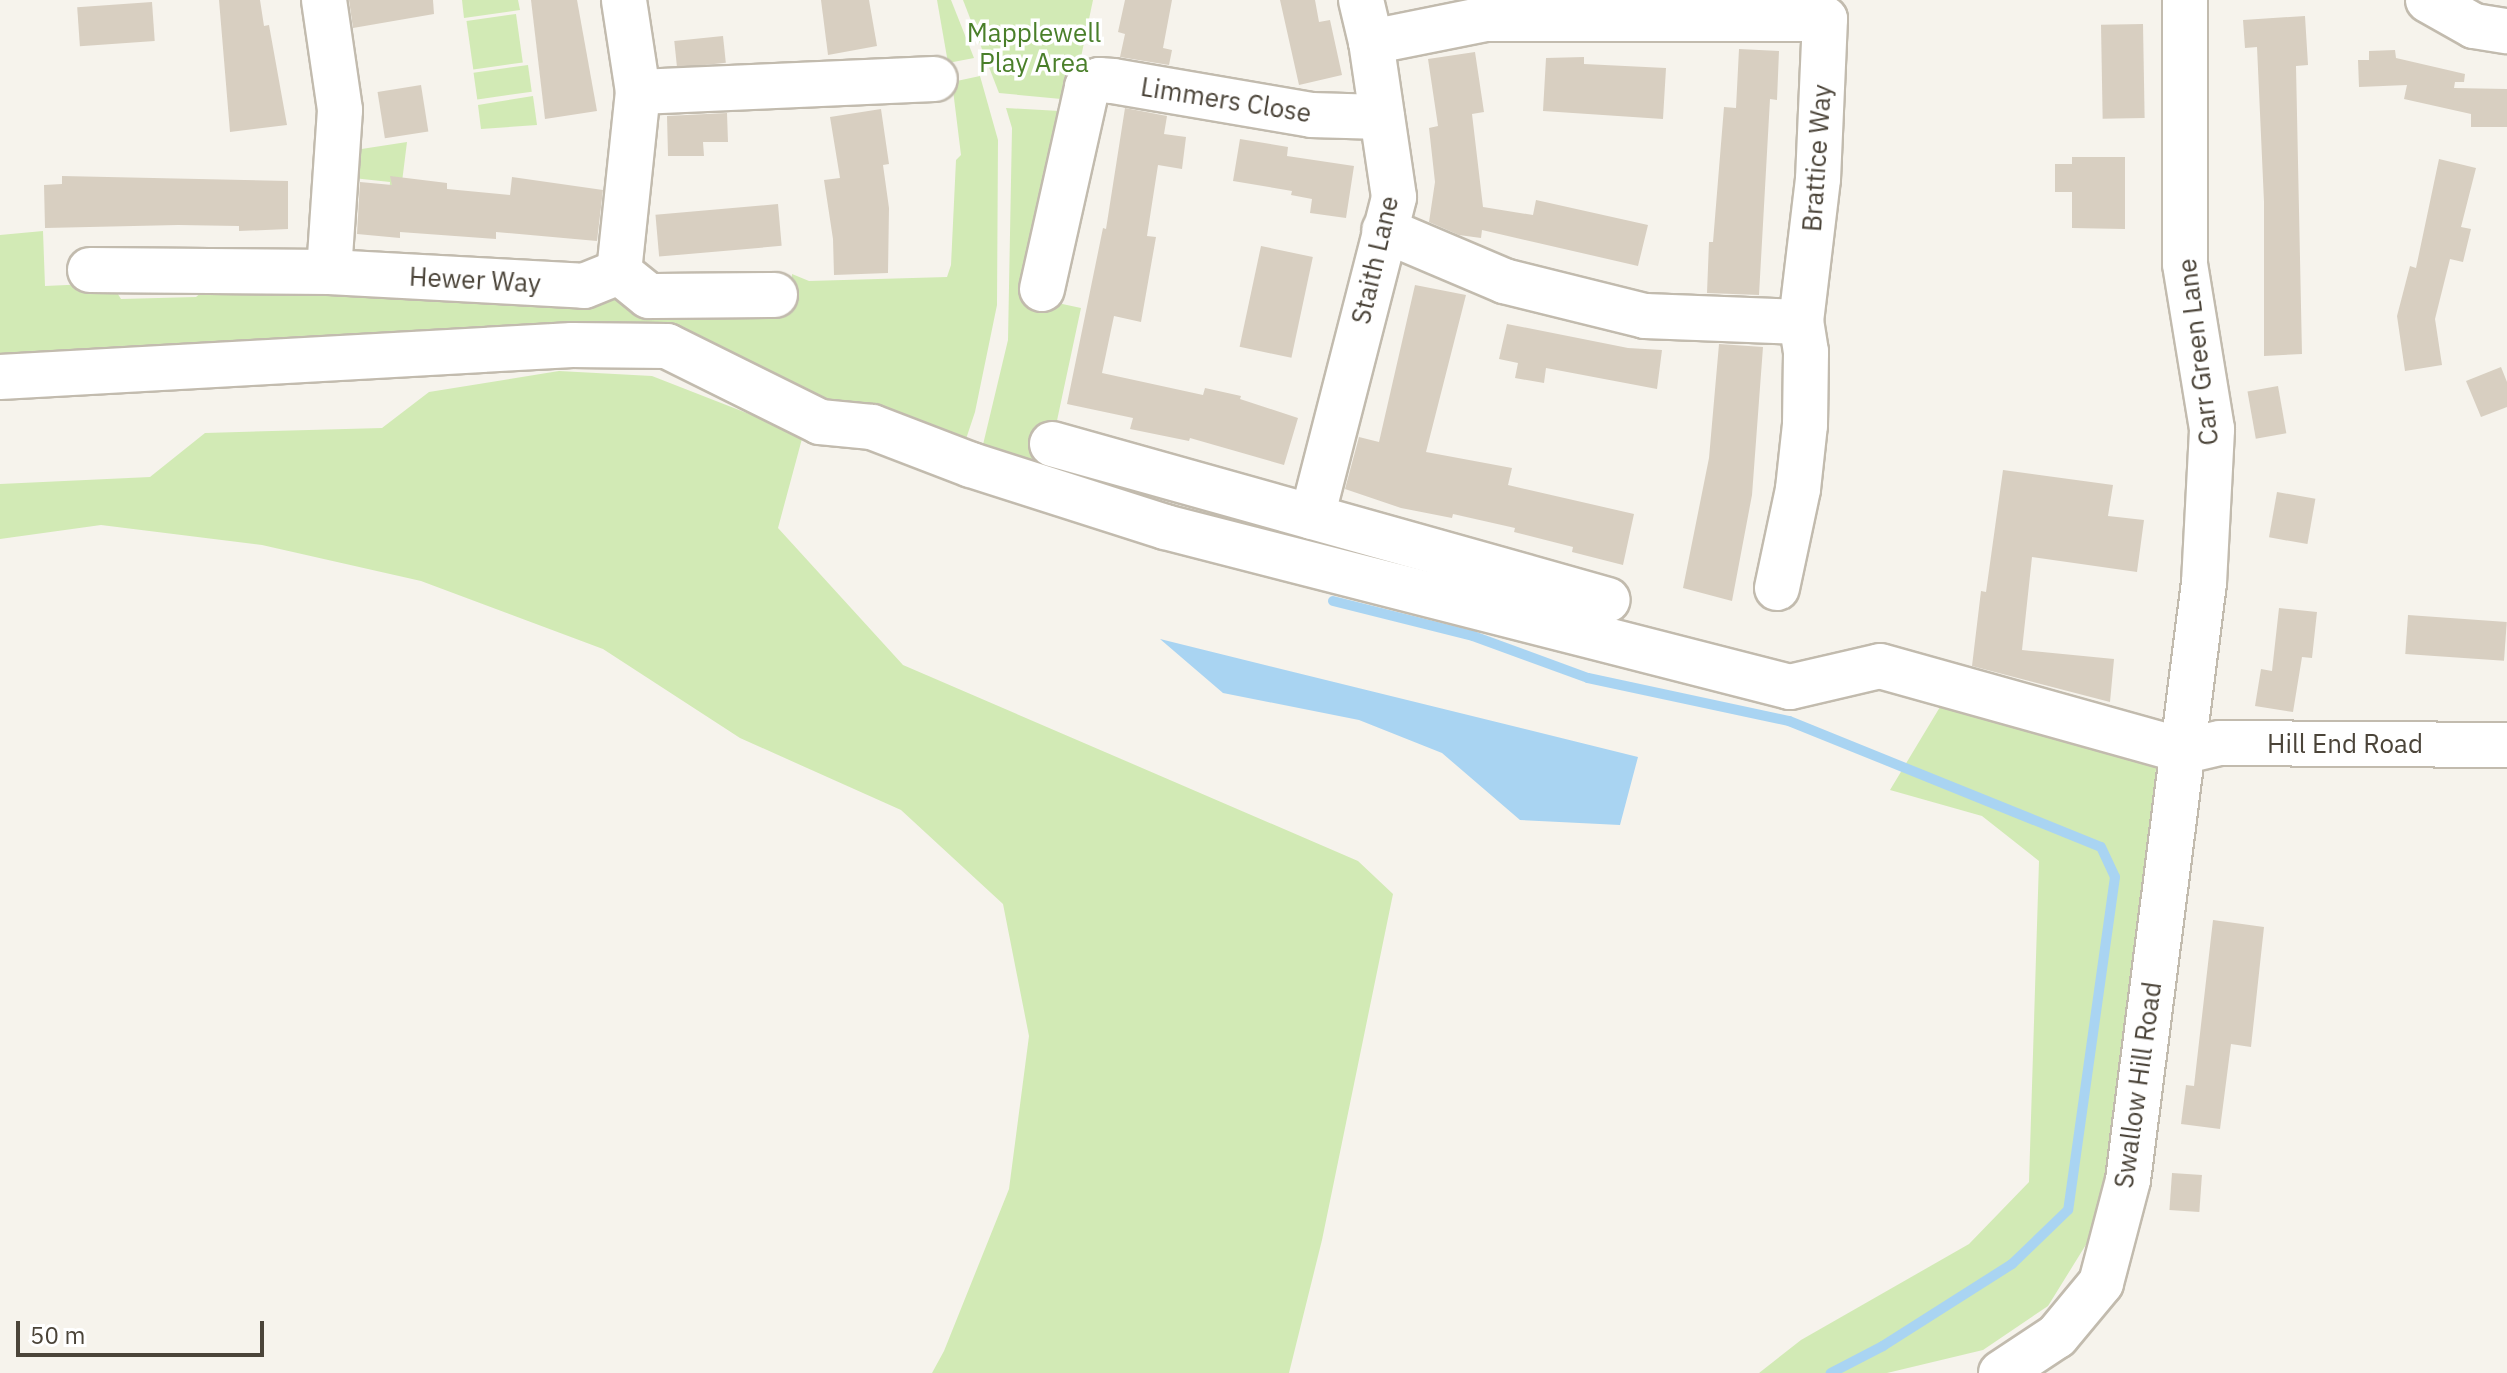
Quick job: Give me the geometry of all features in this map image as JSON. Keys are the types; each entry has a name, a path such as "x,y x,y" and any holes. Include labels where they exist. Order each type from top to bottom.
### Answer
{"street":[{"path":"324,0 340,110 329,272"},
{"path":"624,0 638,92 619,272 649,296 775,295"},
{"name":"Staith Lane","path":"1312,517 1394,197 1371,42 1361,0"},
{"name":"Carr Green Lane","path":"2185,0 2185,264 2212,429 2204,583 2185,751"},
{"path":"2428,0 2474,26 2507,31"},
{"name":"Brattice Way","path":"1371,42 1485,19 1826,10 1818,179 1801,322 1806,352 1805,425 1798,489 1777,588"},
{"path":"638,92 935,79"},
{"name":"Limmers Close","path":"1042,289 1087,87 1099,80 1311,115 1382,117"},
{"path":"1384,230 1504,281 1645,316 1801,322"},
{"name":"Hewer Way","path":"90,270 329,272 584,286 619,272"},
{"path":"0,377 572,345 667,346 820,422 872,427 971,465 1165,527 1790,687 1880,666 2185,751"},
{"path":"1052,444 1608,600"},
{"name":"Hill End Road","path":"2185,751 2220,743 2507,745"},
{"name":"Swallow Hill Road","path":"2001,1373 2057,1336 2101,1283 2128,1180 2185,751"}],"green space":[{"path":"462,0 518,0 520,10 464,18"},
{"path":"937,0 951,0 974,58 948,63"},
{"name":"Mapplewell Play Area","path":"963,0 1093,0 1072,100 999,93"},
{"path":"516,14 523,63 473,69 466,21"},
{"path":"528,65 532,92 477,99 474,73"},
{"path":"980,76 998,140 997,305 975,412 963,448 815,414 667,337 0,364 0,235 43,231 45,286 111,283 121,299 196,297 212,284 605,290 791,304 792,274 809,281 947,277 951,265 956,160 961,155 952,82"},
{"path":"533,96 537,125 481,129 478,105"},
{"path":"1006,108 1077,112 1039,299 1081,308 1052,444 1097,460 1130,499 981,453 1008,340 1012,128"},
{"path":"407,142 400,198 389,197 390,182 353,178 355,150"},
{"path":"559,371 652,376 803,435 778,528 903,665 1358,861 1393,894 1322,1240 1289,1373 932,1373 944,1351 1009,1189 1029,1036 1003,904 901,810 740,738 603,649 421,581 262,545 101,525 0,539 0,484 150,477 205,433 382,428 429,392"},
{"path":"1940,707 2157,761 2110,1163 2087,1243 2048,1306 1983,1350 1887,1373 1759,1373 1801,1340 1969,1244 2029,1182 2039,861 1982,816 1890,790"}],"water":[{"path":"1160,639 1638,757 1620,825 1520,820 1442,753 1359,720 1223,693"}],"building":[{"path":"219,0 260,0 264,26 269,25 287,125 230,132"},
{"path":"349,0 433,0 434,14 353,28"},
{"path":"531,0 577,0 597,111 545,119"},
{"path":"821,0 869,0 877,46 828,55"},
{"path":"1125,0 1172,0 1163,48 1172,50 1169,65 1120,57 1125,34 1118,32"},
{"path":"1280,0 1315,0 1319,22 1330,20 1342,75 1299,85"},
{"path":"152,2 155,41 80,46 77,7"},
{"path":"2305,16 2308,65 2296,66 2302,354 2264,356 2264,202 2257,47 2245,48 2243,20"},
{"path":"2143,24 2145,118 2103,119 2101,25"},
{"path":"723,36 726,63 677,68 674,41"},
{"path":"1739,49 1779,51 1777,100 1770,99 1759,295 1707,293 1709,242 1713,242 1724,107 1736,108"},
{"path":"2395,50 2396,58 2465,74 2464,82 2455,82 2454,88 2507,89 2507,127 2471,127 2471,114 2404,99 2407,85 2359,87 2358,60 2369,60 2369,51"},
{"path":"1475,52 1484,112 1472,114 1483,207 1533,215 1536,200 1648,225 1638,266 1482,230 1481,238 1459,235 1429,222 1435,182 1429,128 1438,126 1428,59"},
{"path":"1584,57 1584,64 1666,68 1663,119 1543,111 1546,58"},
{"path":"421,85 428,131 385,138 378,92"},
{"path":"1125,108 1167,116 1164,134 1186,137 1182,169 1158,165 1147,236 1156,237 1141,322 1114,316 1102,373 1203,395 1205,388 1241,396 1240,399 1298,418 1284,465 1190,438 1189,441 1130,429 1133,418 1067,404 1103,228 1106,229"},
{"path":"881,109 889,164 883,165 889,208 888,273 834,275 833,239 824,180 840,178 830,117"},
{"path":"727,113 728,142 703,142 704,156 668,156 667,116"},
{"path":"1240,139 1288,147 1287,156 1354,166 1346,218 1310,213 1312,199 1291,195 1292,191 1233,181"},
{"path":"2072,157 2125,157 2125,229 2072,228 2072,192 2055,192 2055,164 2072,164"},
{"path":"2439,159 2476,168 2461,227 2471,229 2463,262 2450,259 2435,319 2442,365 2405,371 2397,316 2410,266 2416,268"},
{"path":"62,176 288,181 288,229 239,231 239,226 178,225 45,228 44,185 62,184"},
{"path":"390,176 447,183 447,189 510,195 512,177 603,190 597,241 496,232 496,239 400,232 400,238 357,234 360,182 392,185"},
{"path":"778,204 782,246 659,257 655,215"},
{"path":"1261,246 1313,257 1291,358 1240,347"},
{"path":"1415,285 1466,295 1426,452 1512,468 1508,485 1634,514 1623,565 1572,552 1573,547 1514,532 1515,528 1453,514 1452,518 1401,508 1345,489 1359,437 1379,442"},
{"path":"1507,324 1628,348 1662,350 1657,389 1546,368 1544,383 1515,378 1518,363 1499,359"},
{"path":"1719,344 1763,347 1752,495 1732,601 1683,588 1709,458"},
{"path":"2501,367 2507,382 2507,407 2481,417 2466,381"},
{"path":"2278,386 2286,433 2256,439 2247,391"},
{"path":"2003,470 2113,485 2108,516 2144,520 2137,572 2032,557 2022,650 2114,659 2110,702 1972,666 1981,591 1986,592"},
{"path":"2277,492 2315,499 2307,544 2269,537"},
{"path":"2279,608 2317,612 2312,658 2302,657 2293,712 2255,706 2261,669 2272,671"},
{"path":"2408,615 2507,622 2504,661 2405,654"},
{"path":"2213,920 2264,927 2251,1047 2231,1044 2220,1129 2181,1124 2186,1085 2194,1086"},
{"path":"2172,1173 2202,1175 2199,1212 2169,1210"}],"waterway":[{"path":"1333,601 1473,636 1588,678 1789,721 2101,847 2115,877 2068,1210 2012,1264 1883,1346 1831,1373"}]}
